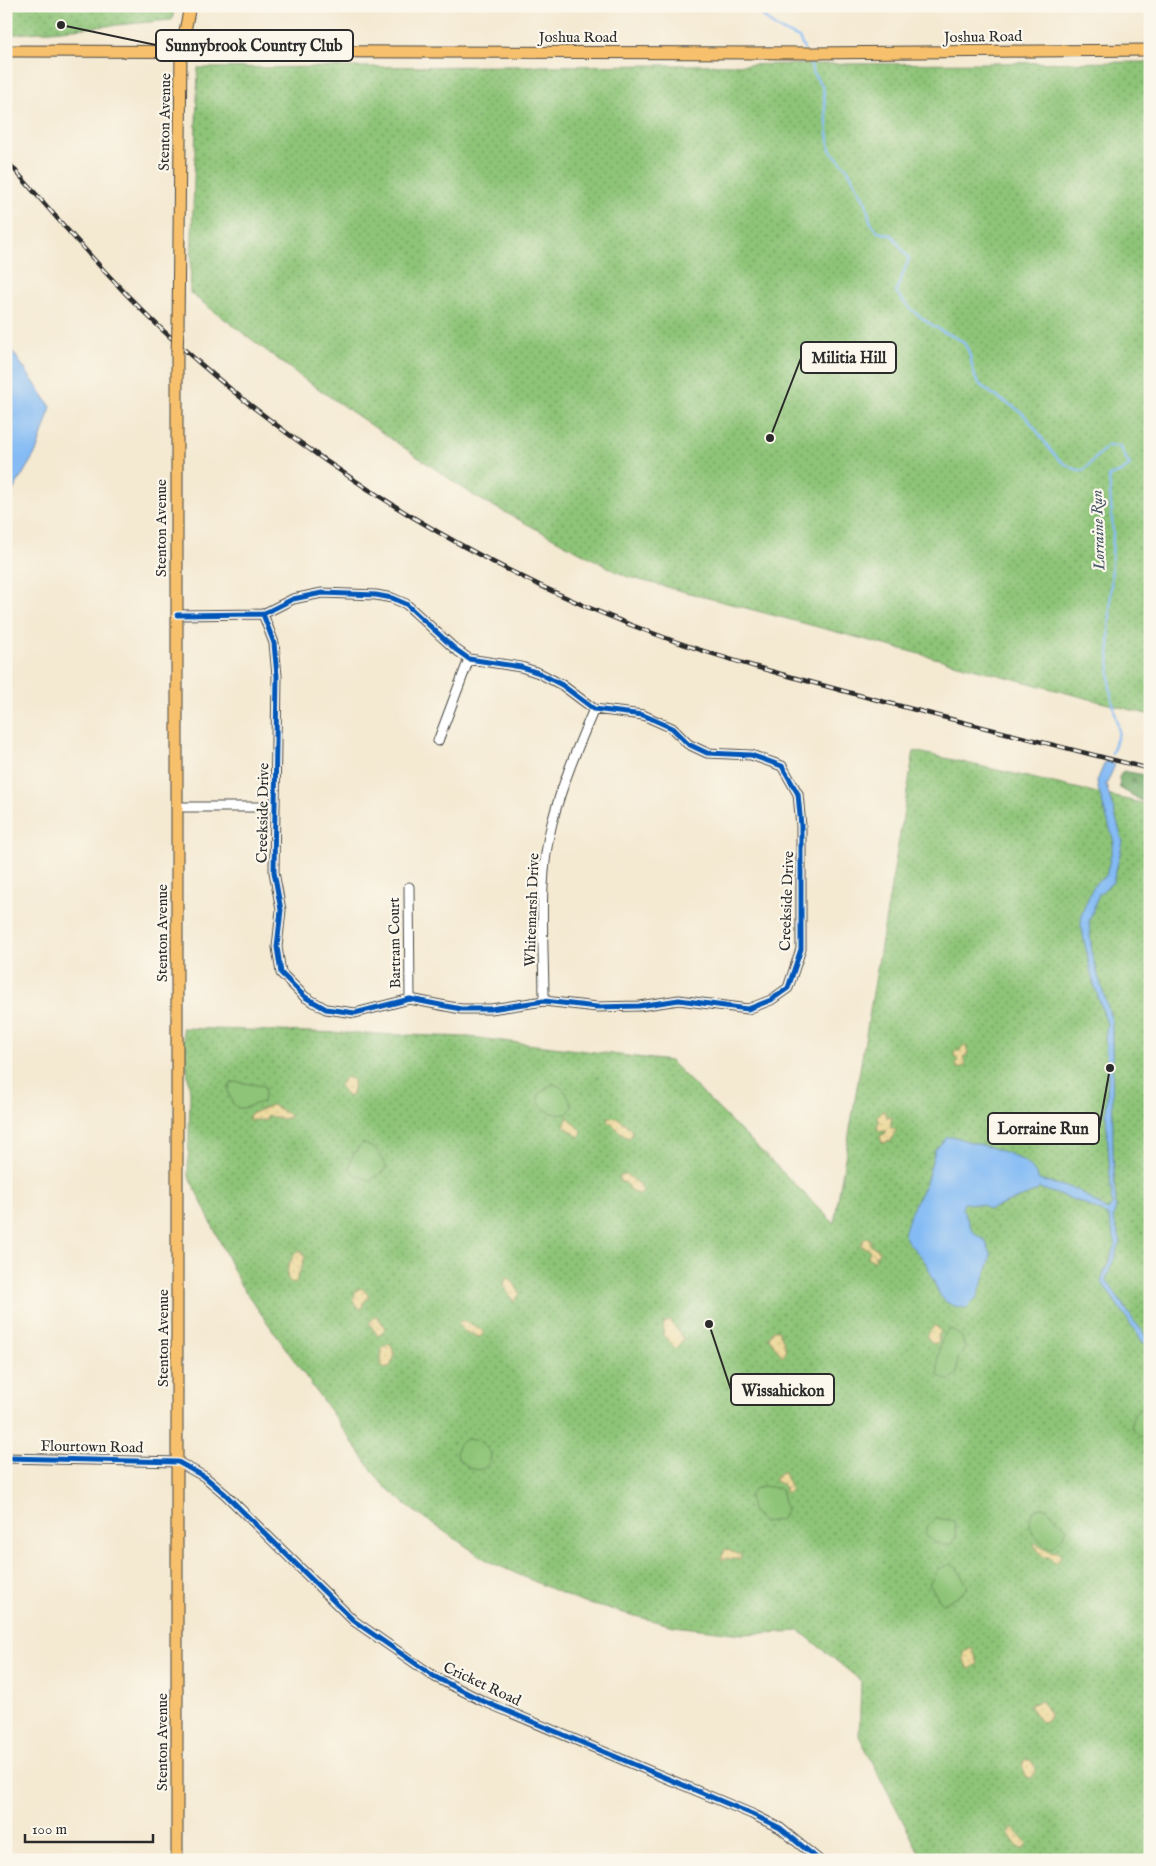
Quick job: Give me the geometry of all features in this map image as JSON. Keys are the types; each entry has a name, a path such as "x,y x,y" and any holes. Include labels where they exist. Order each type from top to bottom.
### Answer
{"main road":[{"name":"Stenton Avenue","path":"179,1859 176,808 177,352 181,51 190,6"},
{"name":"Joshua Road","path":"6,51 812,53 1150,50"}],"street":[{"name":"Creekside Drive","path":"177,615 263,614 293,599 322,593 376,594 406,604 454,649 469,658 522,667 539,673 562,685 594,709 643,715 672,728 688,744 708,753 751,755 782,766 798,794 802,826 801,949 788,988 771,1000 748,1009 679,1000 639,1006 597,1007 544,1001 491,1009 468,1009 410,999 355,1012 326,1009 305,996 281,973 277,947 280,910 274,872 277,676 274,643 263,614"},
{"path":"438,741 469,658"},
{"name":"Whitemarsh Drive","path":"544,1001 544,874 551,824 570,764 594,709"},
{"path":"176,808 275,807"},
{"name":"Bartram Court","path":"409,887 410,999"},
{"name":"Flourtown Road","path":"6,1458 178,1462"},
{"name":"Cricket Road","path":"178,1462 205,1477 225,1494 354,1621 435,1677 483,1701 752,1814 780,1828 819,1860"}],"green space":[{"path":"6,6 175,6 172,20 6,35"},
{"path":"1150,62 1150,715 625,576 476,497 304,379 190,293 198,68"},
{"path":"914,751 1150,805 1150,1860 923,1860 859,1736 861,1681 800,1631 743,1634 674,1626 581,1602 488,1561 414,1511 382,1484 240,1284 188,1174 190,1093 182,1028 469,1037 670,1061 834,1223"},
{"path":"1123,771 1150,776 1150,806 1120,788 1119,777"},
{"path":"237,1082 264,1086 263,1102 241,1108 234,1105 228,1091 231,1083"},
{"path":"553,1084 566,1092 570,1099 572,1107 567,1114 550,1112 543,1108 538,1101 540,1093"},
{"path":"363,1143 377,1150 386,1167 384,1171 371,1180 351,1171 350,1161"},
{"path":"951,1329 962,1337 965,1348 958,1359 957,1374 950,1380 945,1380 938,1375 939,1356 943,1337"},
{"path":"1150,1405 1150,1433 1141,1437 1132,1428 1132,1419 1136,1413"},
{"path":"467,1439 480,1441 491,1453 488,1464 482,1469 466,1466 460,1460 457,1453 459,1445"},
{"path":"764,1486 781,1489 786,1511 782,1519 763,1523 752,1510 749,1496 754,1489"},
{"path":"1041,1507 1047,1509 1067,1529 1062,1538 1052,1548 1037,1538 1031,1529 1030,1523 1033,1511"},
{"path":"936,1518 954,1521 956,1537 951,1544 942,1545 925,1536 927,1526"},
{"path":"951,1564 957,1568 968,1586 961,1594 943,1604 929,1584 938,1569"}],"sand":[{"path":"963,1046 966,1046 968,1054 963,1057 966,1065 958,1069 956,1064 958,1061 954,1055 955,1051 960,1051"},
{"path":"346,1077 354,1080 352,1095 347,1097 339,1084"},
{"path":"272,1105 290,1115 289,1118 278,1119 267,1115 266,1120 249,1120 250,1114"},
{"path":"882,1111 885,1112 887,1117 892,1117 890,1127 896,1130 891,1141 882,1143 880,1136 885,1134 886,1131 878,1131 877,1125 880,1121 876,1117"},
{"path":"568,1117 582,1132 579,1137 564,1126"},
{"path":"609,1117 618,1118 631,1129 632,1135 629,1138 626,1137 608,1121"},
{"path":"626,1174 640,1185 643,1191 640,1195 630,1190 625,1182 620,1182 620,1176"},
{"path":"865,1238 870,1239 870,1245 879,1250 878,1255 874,1255 876,1258 874,1261 868,1257 870,1250 860,1245"},
{"path":"302,1251 305,1256 296,1283 293,1284 287,1278 288,1266 295,1253"},
{"path":"506,1278 512,1280 520,1294 514,1302 504,1286"},
{"path":"362,1288 369,1296 361,1310 353,1301 356,1290"},
{"path":"376,1315 386,1328 378,1336 369,1323"},
{"path":"462,1320 481,1329 484,1334 479,1337 464,1331 458,1324"},
{"path":"670,1321 684,1339 676,1349 663,1335 664,1323"},
{"path":"935,1325 941,1332 938,1335 939,1342 933,1344 926,1336"},
{"path":"773,1330 778,1330 784,1342 786,1352 782,1356 769,1338"},
{"path":"390,1343 395,1355 390,1367 384,1369 381,1363 382,1348"},
{"path":"783,1471 791,1489 787,1494 783,1485 775,1481 775,1478"},
{"path":"1036,1543 1050,1551 1058,1552 1061,1556 1058,1561 1054,1562 1050,1557 1043,1557 1034,1545"},
{"path":"725,1549 741,1555 740,1559 721,1559"},
{"path":"972,1648 978,1664 969,1669 964,1661 964,1652"},
{"path":"1041,1701 1050,1714 1049,1719 1043,1722 1039,1720 1029,1705"},
{"path":"1024,1760 1030,1760 1034,1766 1035,1771 1032,1778 1027,1777 1022,1767"},
{"path":"1012,1827 1027,1843 1024,1849 1019,1848 1008,1834"}],"water":[{"path":"6,342 51,407 36,452 6,502"},
{"path":"1106,760 1115,765 1106,785 1123,842 1113,882 1099,894 1089,921 1092,955 1112,1021 1113,1150 1116,1208 1113,1218 1121,1242 1106,1279 1134,1321 1150,1340 1150,1348 1142,1341 1101,1281 1116,1244 1108,1216 1083,1203 1039,1188 1037,1191 989,1210 983,1205 964,1203 962,1209 973,1231 985,1240 991,1254 978,1296 967,1308 948,1303 942,1298 925,1262 908,1242 904,1234 911,1211 926,1183 935,1150 947,1137 956,1137 1003,1151 1024,1162 1033,1170 1039,1180 1076,1189 1105,1209 1108,1210 1112,1205 1106,1115 1108,1078 1105,1038 1107,1024 1092,978 1081,925 1082,913 1092,889 1096,883 1106,876 1114,842 1097,781"}],"waterway":[{"name":"Lorraine Run","path":"753,6 775,27 799,38 804,49"},
{"name":"Lorraine Run","path":"808,56 813,73 823,87 830,150 847,168 866,203 870,221 878,232 892,235 909,259 896,291 900,297 923,319 963,342 968,351 977,381 981,386 1021,412 1054,455 1062,462 1083,471 1107,446 1119,446 1130,465 1121,472 1109,476 1113,533 1109,640 1110,689 1119,732 1112,753"}],"railway":[{"path":"6,160 133,301 179,345 234,392 291,436 351,478 413,517 476,553 541,586 607,615 715,655 879,700 1150,769"}],"cycle path":[{"path":"177,615 263,614 293,599 322,593 376,595 392,598 406,604 455,649 469,659 521,667 539,673 562,685 594,709 643,715 672,728 688,744 707,753 751,755 782,766 798,794 801,826 801,949 788,988 771,1000 748,1009 679,1000 639,1006 597,1007 544,1001 491,1009 461,1009 410,999 355,1013 326,1009 305,997 281,973 277,947 281,910 274,872 277,676 274,643 263,614"},
{"path":"6,1458 178,1462 205,1477 225,1494 354,1621 435,1677 483,1701 752,1814 780,1828 819,1860"}],"place":[{"name":"Sunnybrook Country Club","path":"61,25"},
{"name":"Militia Hill","path":"770,438"},
{"name":"Lorraine Run","path":"1110,1068"},
{"name":"Wissahickon","path":"709,1324"}]}
